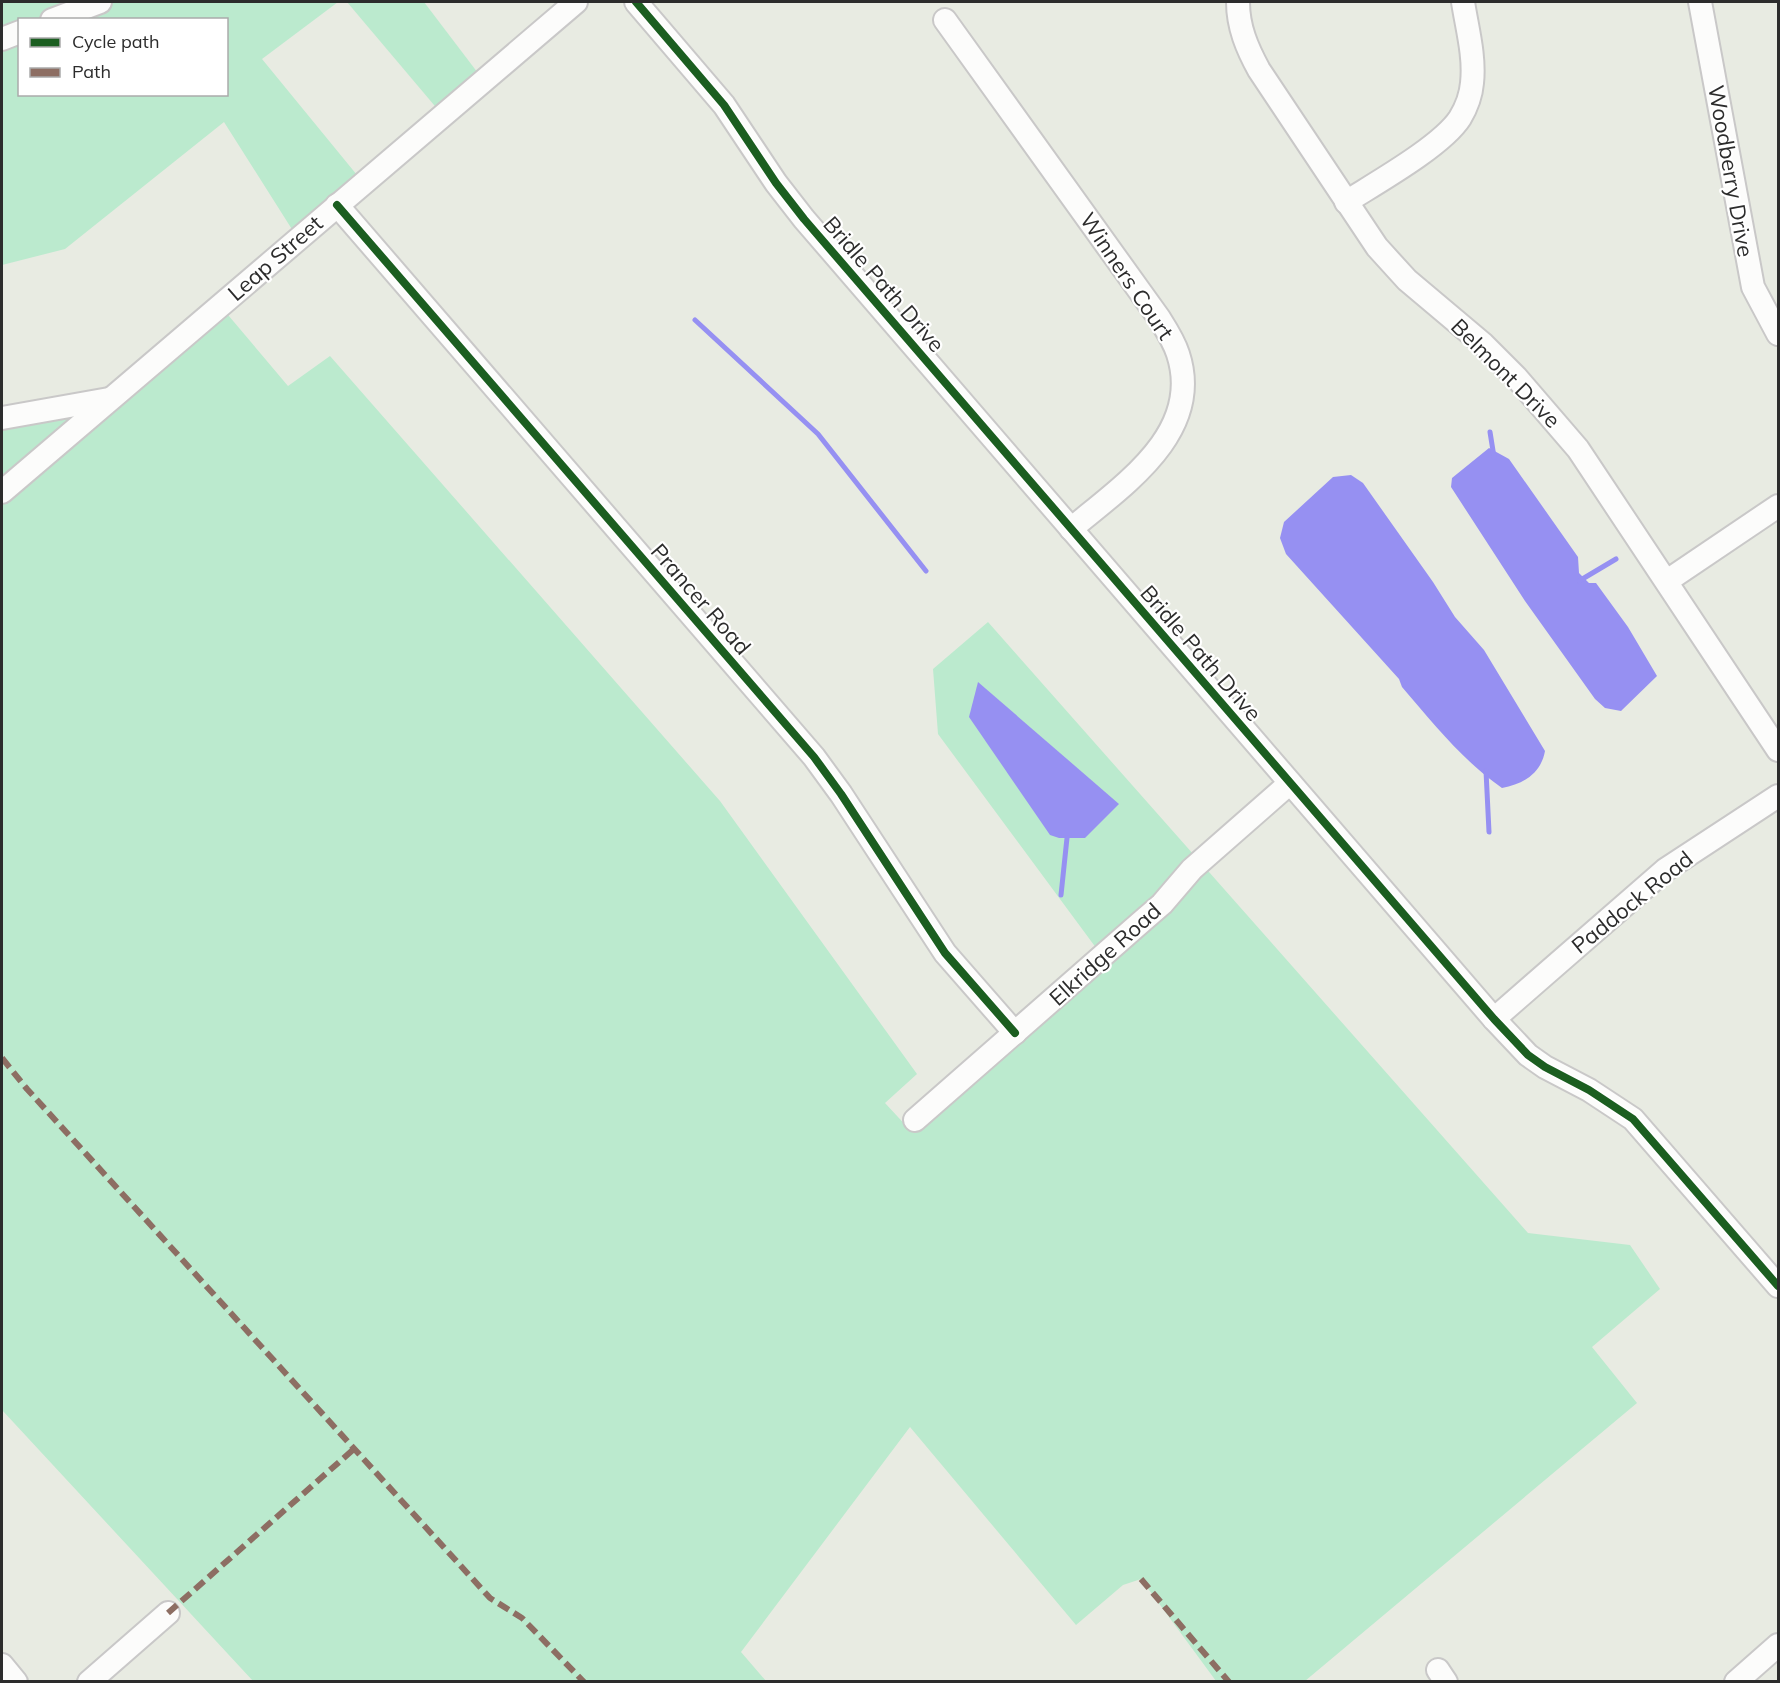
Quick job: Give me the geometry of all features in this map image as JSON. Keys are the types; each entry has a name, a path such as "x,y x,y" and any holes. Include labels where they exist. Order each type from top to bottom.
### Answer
{"street":[{"path":"57,18 99,2"},
{"name":"Leap Street","path":"2,492 576,2"},
{"name":"Bridle Path Drive","path":"636,2 724,105 776,183 804,219 1494,1019 1520,1047 1545,1067 1589,1090 1633,1119 1779,1286"},
{"name":"Belmont Drive","path":"1238,2 1239,23 1246,46 1259,70 1377,247 1407,280 1483,344 1547,410 1589,464 1779,750"},
{"path":"1346,202 1428,148 1450,130 1461,117 1470,93 1473,67 1463,2"},
{"name":"Woodberry Drive","path":"1700,2 1753,287 1779,334"},
{"name":"Winners Court","path":"945,20 1159,318 1179,355 1182,375 1179,407 1165,441 1149,462 1071,529"},
{"path":"2,39 18,33"},
{"name":"Prancer Road","path":"338,205 814,757 945,953 1015,1033"},
{"path":"2,418 111,399"},
{"path":"1667,581 1779,506"},
{"name":"Elkridge Road","path":"915,1120 1162,904 1192,868 1290,783"},
{"name":"Paddock Road","path":"1494,1019 1665,870 1779,796"},
{"path":"89,1682 168,1613"},
{"path":"1736,1682 1779,1645"},
{"path":"2,1665 16,1682"}],"green space":[{"path":"2,2 338,2 262,59 366,186 300,242 224,122 65,249 2,265"},
{"path":"347,2 424,2 484,81 445,118"},
{"path":"223,309 288,386 330,356 720,801 917,1074 885,1103 911,1131 1105,960 938,734 933,669 988,622 1528,1233 1630,1245 1660,1289 1592,1347 1637,1403 1305,1681 1216,1681 1141,1579 1123,1585 1076,1625 910,1427 741,1652 766,1681 253,1681 2,1410 2,417 120,396"}],"shaded area":[{"path":"1489,448 1509,459 1578,557 1579,573 1589,583 1596,583 1628,627 1657,676 1621,711 1605,708 1595,699 1525,601 1451,487 1452,478"},
{"path":"1351,475 1363,483 1455,617 1484,650 1545,751 1540,766 1517,784 1502,788 1474,766 1437,728 1402,687 1399,679 1286,554 1280,538 1284,522 1333,477"},
{"path":"978,682 1119,804 1085,838 1059,838 1050,835 969,717"}],"waterway":[{"path":"695,320 818,434 926,571"},
{"path":"1490,432 1494,457"},
{"path":"1579,581 1616,559"},
{"path":"1486,771 1489,832"},
{"path":"1061,895 1067,838"}],"marked path":[{"path":"2,1058 27,1089 490,1598 522,1618 584,1682"},
{"path":"168,1613 355,1448"},
{"path":"1141,1579 1229,1682"}],"cycle path":[{"path":"636,2 724,105 776,183 804,219 1494,1019 1528,1055 1545,1067 1589,1090 1633,1119 1778,1286"},
{"path":"337,205 814,757 841,794 945,953 1015,1033"}]}
